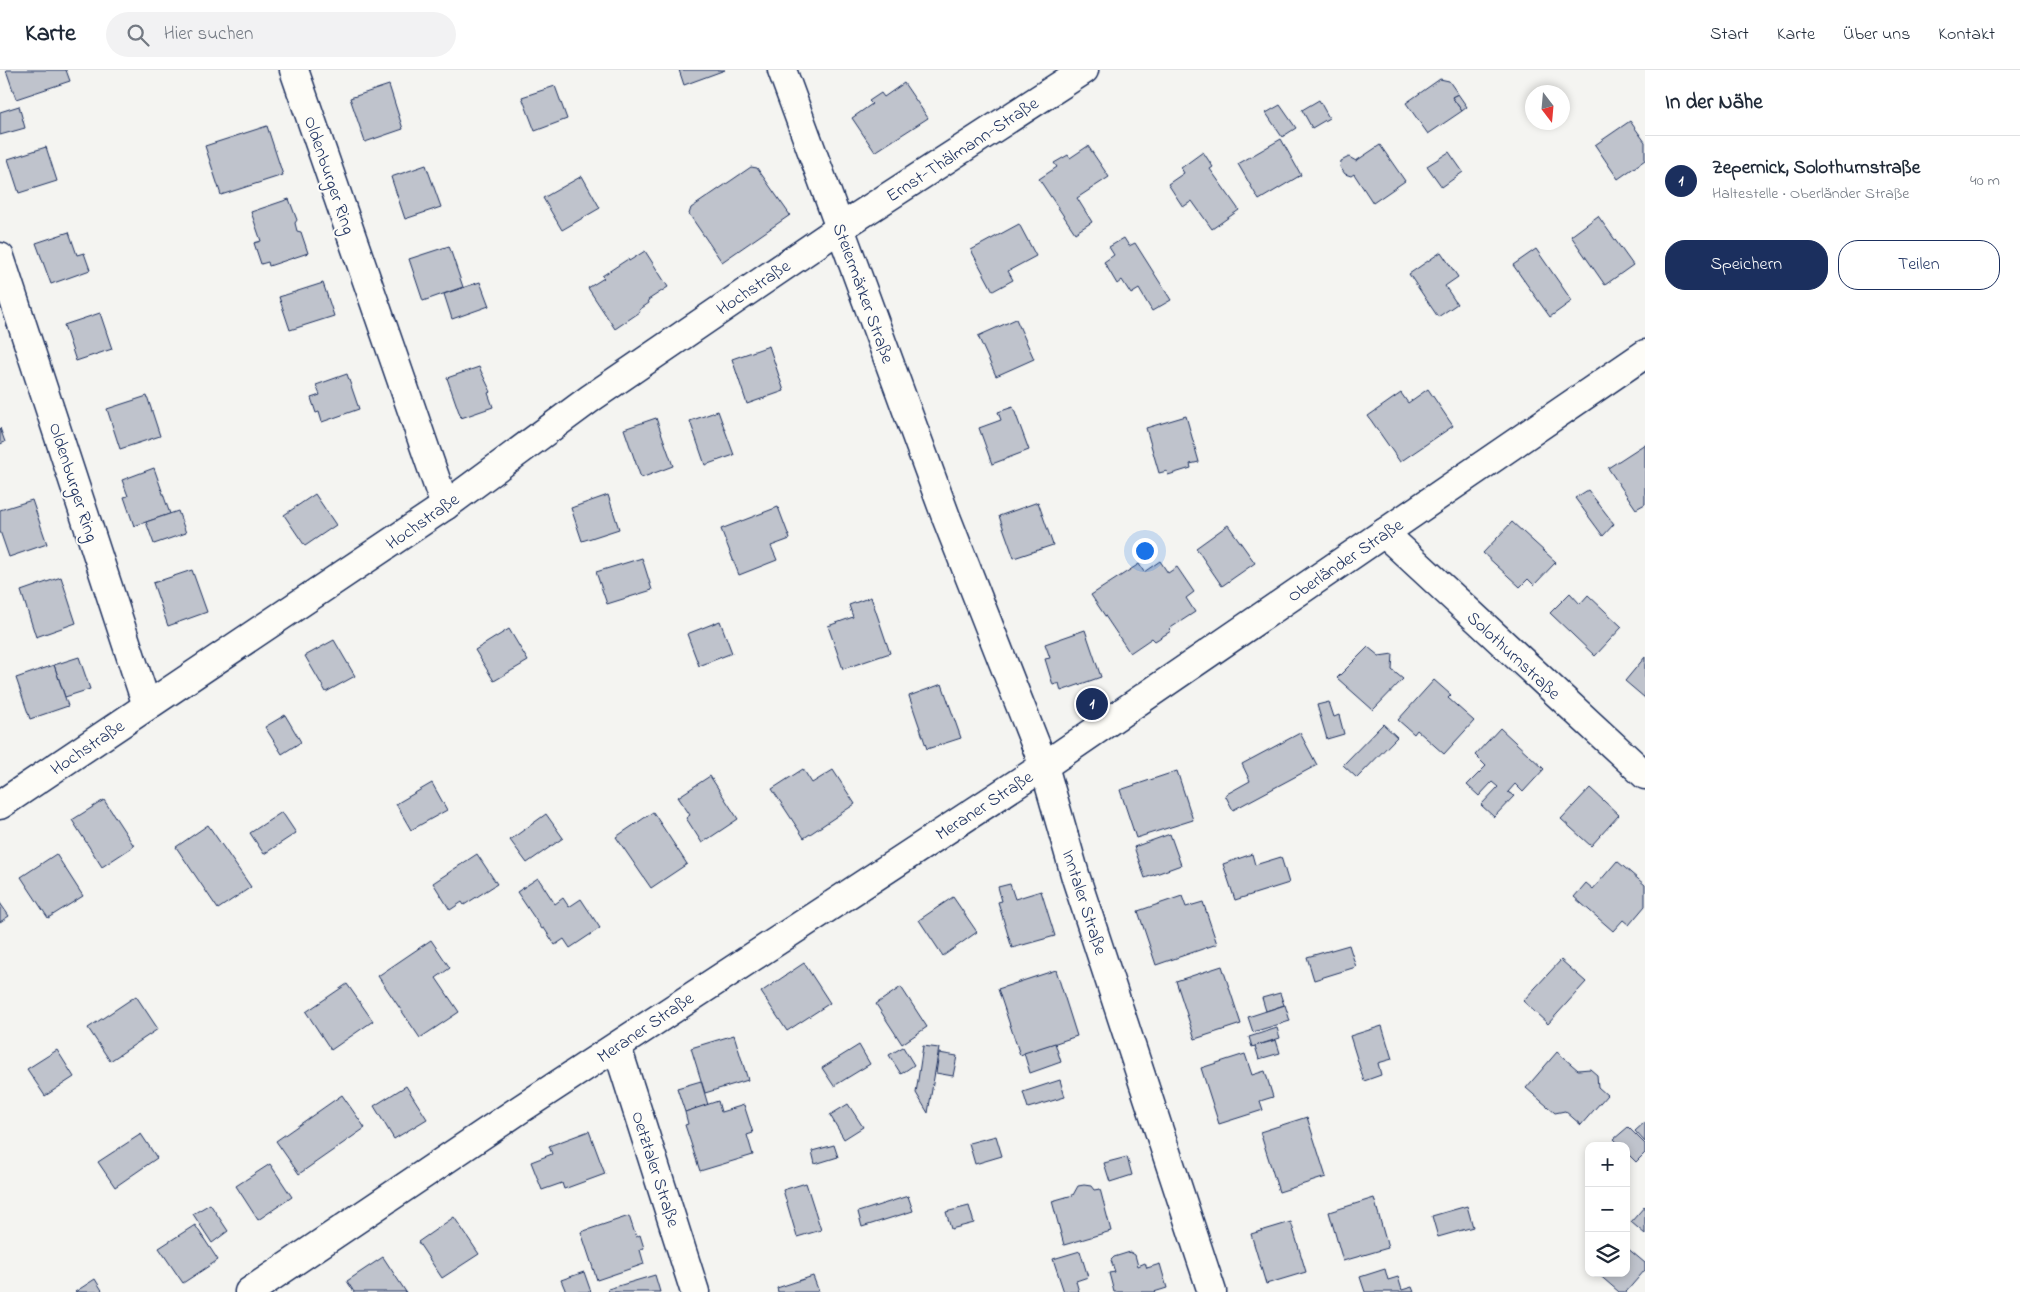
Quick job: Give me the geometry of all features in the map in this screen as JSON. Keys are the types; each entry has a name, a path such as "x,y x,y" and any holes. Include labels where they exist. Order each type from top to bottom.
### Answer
{"street":[{"name":"Oldenburger Ring","path":"294,70 445,506"},
{"name":"Steiermärker Straße","path":"782,70 946,517"},
{"name":"Ernst-Thälmann-Straße","path":"840,228 1084,70"},
{"name":"Hochstraße","path":"0,805 445,506 591,398 840,228"},
{"name":"Oldenburger Ring","path":"0,257 147,706"},
{"name":"Oberländer Straße","path":"1044,766 1645,354"},
{"name":"Inntaler Straße","path":"946,517 1044,766 1076,878 1212,1292"},
{"name":"Solothurnstraße","path":"1384,533 1645,775"},
{"name":"Meraner Straße","path":"248,1292 518,1110 1044,766"},
{"name":"Oetztaler Straße","path":"617,1047 695,1292"}],"building":[{"path":"6,70 66,70 70,81 16,99"},
{"path":"679,70 725,70 684,85"},
{"path":"1440,79 1449,81 1458,94 1452,97 1462,111 1428,134 1406,103"},
{"path":"904,83 928,118 875,152 852,118 872,104 869,101 881,93 884,97"},
{"path":"389,85 403,129 365,142 350,98"},
{"path":"555,86 567,119 535,131 522,97"},
{"path":"1458,94 1467,107 1462,111 1452,97"},
{"path":"1319,100 1329,118 1312,128 1302,110"},
{"path":"1280,105 1296,128 1282,137 1266,113"},
{"path":"19,106 25,128 0,135 0,112"},
{"path":"1630,121 1645,142 1645,160 1618,179 1595,145"},
{"path":"267,126 283,175 221,195 205,146"},
{"path":"1281,139 1301,175 1259,200 1238,164"},
{"path":"1380,145 1405,181 1373,203 1354,174 1351,176 1345,174 1340,167 1341,161 1349,157 1356,161"},
{"path":"1088,146 1109,177 1077,198 1092,222 1075,233 1039,179 1057,167 1054,163 1068,155 1070,158"},
{"path":"46,147 57,181 19,193 8,159"},
{"path":"1203,152 1213,167 1210,169 1239,210 1212,229 1192,201 1183,207 1168,184 1184,173 1181,168"},
{"path":"1449,152 1463,172 1442,187 1427,166"},
{"path":"426,165 441,207 405,219 391,177"},
{"path":"751,167 757,168 790,215 722,262 689,214 691,208"},
{"path":"582,176 600,208 562,230 543,198"},
{"path":"289,199 297,220 295,223 297,231 301,232 308,253 269,266 268,262 261,264 254,243 261,241 251,212"},
{"path":"1598,216 1633,265 1605,285 1571,236"},
{"path":"1019,224 1036,256 1008,271 1013,280 993,291 971,250"},
{"path":"69,232 77,255 84,253 90,270 51,284 36,243"},
{"path":"1124,238 1129,246 1135,243 1171,300 1152,311 1139,289 1131,294 1122,280 1117,284 1104,262 1114,255 1109,247"},
{"path":"449,246 463,287 423,301 409,259"},
{"path":"1536,249 1572,301 1550,317 1513,265"},
{"path":"645,251 668,287 648,300 649,303 639,310 640,312 615,329 588,288 628,259 629,261"},
{"path":"1441,252 1458,277 1445,286 1457,304 1438,317 1409,274"},
{"path":"480,282 489,306 452,319 444,294"},
{"path":"323,283 334,316 290,330 279,297"},
{"path":"100,313 112,349 76,361 64,325"},
{"path":"1016,319 1034,359 996,376 978,336"},
{"path":"769,346 784,391 747,404 732,359"},
{"path":"479,367 491,392 488,393 493,407 461,418 447,378"},
{"path":"347,374 359,409 322,422 319,412 316,413 311,398 320,395 316,385"},
{"path":"1428,389 1453,426 1400,462 1368,416 1401,393 1408,403"},
{"path":"147,396 160,436 120,449 107,409"},
{"path":"1013,407 1029,450 992,464 979,428 1001,420 998,412"},
{"path":"718,411 734,455 705,465 690,421"},
{"path":"1186,416 1199,462 1190,464 1191,468 1168,475 1167,471 1159,473 1146,428"},
{"path":"656,418 673,466 641,478 624,429"},
{"path":"0,428 5,442 0,444"},
{"path":"1645,444 1645,504 1636,509 1608,468"},
{"path":"154,468 170,514 134,526 124,497 128,496 122,480"},
{"path":"1588,490 1614,524 1603,536 1575,498"},
{"path":"315,494 336,525 305,546 284,515"},
{"path":"608,495 619,529 582,541 571,508"},
{"path":"32,500 47,544 9,557 0,531 0,510"},
{"path":"1038,502 1053,545 1014,558 999,516"},
{"path":"778,507 790,539 771,546 777,560 739,575 721,529"},
{"path":"178,511 186,533 154,544 146,522"},
{"path":"1512,522 1556,562 1534,585 1528,579 1520,587 1483,553"},
{"path":"1228,525 1255,563 1222,586 1196,548"},
{"path":"642,558 652,590 607,604 596,572"},
{"path":"1160,561 1168,573 1177,567 1194,592 1186,598 1195,612 1169,629 1171,631 1155,641 1152,638 1130,653 1091,595 1139,564 1144,572"},
{"path":"192,570 207,612 168,626 153,583"},
{"path":"61,577 76,623 36,637 21,591"},
{"path":"1570,593 1580,604 1588,595 1622,627 1595,656 1550,613"},
{"path":"871,597 890,653 843,669 828,626 853,617 849,605"},
{"path":"720,621 732,653 699,666 687,634"},
{"path":"509,629 528,661 494,681 475,650"},
{"path":"1085,630 1101,677 1061,691 1059,683 1053,685 1045,659 1050,658 1045,644"},
{"path":"334,640 355,676 326,692 305,656"},
{"path":"1368,647 1379,656 1393,654 1392,670 1403,679 1373,710 1337,678"},
{"path":"79,657 90,689 65,697 54,665"},
{"path":"1645,657 1645,698 1625,681"},
{"path":"54,665 68,706 30,719 16,678"},
{"path":"1434,680 1451,695 1448,698 1474,721 1444,754 1417,730 1414,734 1398,720"},
{"path":"942,684 961,738 927,749 909,696"},
{"path":"1329,702 1334,717 1339,715 1344,734 1327,739 1317,705"},
{"path":"285,715 301,742 282,754 265,727"},
{"path":"1383,724 1397,737 1357,778 1343,765"},
{"path":"1500,728 1544,769 1523,792 1515,784 1508,792 1514,796 1494,817 1481,805 1498,787 1492,782 1479,796 1467,785 1486,766 1475,755"},
{"path":"1300,733 1317,765 1233,810 1225,795 1250,781 1242,764"},
{"path":"803,769 812,783 833,770 855,804 804,838 772,789"},
{"path":"1177,771 1193,820 1136,838 1120,790"},
{"path":"710,776 738,819 702,843 686,818 690,815 678,797"},
{"path":"432,783 447,810 411,830 396,804"},
{"path":"1590,788 1619,815 1591,846 1561,819"},
{"path":"104,800 134,846 102,867 72,820"},
{"path":"282,812 296,833 264,854 250,833"},
{"path":"653,812 687,864 651,888 616,837"},
{"path":"546,814 563,838 527,863 510,840"},
{"path":"208,825 251,887 218,909 176,847"},
{"path":"1170,834 1181,865 1145,878 1134,847"},
{"path":"56,854 83,896 48,918 21,877"},
{"path":"477,854 497,884 464,905 462,902 450,910 433,883"},
{"path":"1252,854 1255,865 1281,857 1289,883 1235,900 1223,864"},
{"path":"1617,861 1645,885 1645,906 1629,925 1623,920 1613,931 1574,897 1586,883 1593,889"},
{"path":"538,878 555,904 563,898 569,907 581,899 600,928 570,948 564,939 555,945 517,892"},
{"path":"1010,884 1015,899 1041,891 1055,936 1012,948 998,902 1002,901 998,887"},
{"path":"1182,896 1186,907 1203,902 1217,944 1156,965 1138,911"},
{"path":"953,897 977,932 943,956 919,920"},
{"path":"0,903 9,916 0,922"},
{"path":"431,940 450,968 436,978 459,1012 420,1038 378,976"},
{"path":"1349,945 1356,967 1314,980 1307,957"},
{"path":"1561,960 1586,982 1548,1024 1523,1001"},
{"path":"804,963 830,1003 787,1031 761,992"},
{"path":"1222,966 1241,1024 1195,1039 1176,981"},
{"path":"1056,970 1077,1036 1020,1055 998,989"},
{"path":"347,984 373,1021 331,1050 306,1012"},
{"path":"901,987 927,1027 902,1044 876,1004"},
{"path":"1280,993 1284,1005 1266,1011 1262,998"},
{"path":"136,996 158,1029 110,1061 88,1028"},
{"path":"1285,1005 1290,1021 1253,1032 1248,1017"},
{"path":"1382,1026 1392,1059 1378,1063 1381,1075 1364,1081 1350,1036"},
{"path":"1277,1028 1280,1038 1252,1047 1249,1037"},
{"path":"734,1035 748,1080 705,1093 691,1048"},
{"path":"1276,1040 1280,1053 1259,1059 1255,1046"},
{"path":"1055,1043 1061,1062 1030,1073 1024,1053"},
{"path":"859,1045 870,1064 834,1086 822,1068"},
{"path":"923,1046 939,1048 928,1113 916,1093"},
{"path":"903,1047 914,1065 901,1074 889,1055"},
{"path":"57,1050 74,1077 45,1096 27,1069"},
{"path":"1557,1052 1578,1070 1590,1069 1597,1075 1598,1087 1607,1095 1581,1125 1565,1111 1555,1113 1526,1088"},
{"path":"939,1053 957,1056 953,1076 936,1073"},
{"path":"1245,1054 1252,1075 1265,1071 1273,1097 1260,1101 1263,1110 1219,1124 1201,1068"},
{"path":"1060,1080 1065,1097 1028,1108 1023,1092"},
{"path":"701,1081 708,1105 685,1112 677,1088"},
{"path":"406,1086 427,1119 394,1139 374,1106"},
{"path":"342,1095 365,1128 299,1174 276,1141"},
{"path":"718,1101 721,1112 744,1105 753,1133 747,1135 753,1155 700,1171 685,1125 688,1124 685,1112"},
{"path":"848,1104 863,1127 844,1139 830,1115"},
{"path":"1307,1117 1326,1177 1279,1192 1260,1132"},
{"path":"1645,1122 1645,1142 1635,1131"},
{"path":"1628,1127 1645,1144 1645,1153 1636,1162 1630,1156 1630,1142 1617,1142 1614,1139"},
{"path":"589,1131 605,1174 564,1189 562,1183 542,1190 531,1162 552,1154 549,1146"},
{"path":"141,1134 157,1158 115,1187 98,1162"},
{"path":"996,1136 1002,1156 975,1164 969,1143"},
{"path":"834,1145 838,1157 815,1164 812,1151"},
{"path":"1127,1157 1132,1175 1110,1182 1104,1163"},
{"path":"270,1164 292,1197 258,1220 236,1186"},
{"path":"806,1183 821,1230 797,1237 783,1190"},
{"path":"1078,1186 1091,1186 1094,1190 1100,1189 1111,1231 1064,1245 1052,1201 1073,1195"},
{"path":"908,1196 913,1211 862,1227 858,1212"},
{"path":"1374,1198 1388,1248 1343,1261 1329,1212"},
{"path":"210,1204 228,1231 212,1243 193,1214"},
{"path":"969,1206 974,1223 951,1229 946,1212"},
{"path":"1467,1206 1473,1227 1438,1237 1432,1216"},
{"path":"1645,1206 1645,1234 1631,1222"},
{"path":"629,1216 636,1237 640,1235 644,1248 640,1250 644,1264 597,1280 581,1232"},
{"path":"454,1217 479,1254 442,1278 418,1242"},
{"path":"1291,1222 1306,1272 1266,1284 1251,1234"},
{"path":"195,1225 218,1260 183,1283 159,1248"},
{"path":"1630,1250 1645,1263 1645,1270 1626,1292 1619,1292 1602,1277 1630,1277"},
{"path":"1080,1251 1088,1277 1076,1281 1079,1292 1064,1292 1053,1259"},
{"path":"1130,1252 1135,1255 1138,1266 1145,1263 1147,1268 1160,1264 1167,1288 1154,1292 1114,1292 1109,1273 1115,1272 1111,1260 1114,1257"},
{"path":"383,1257 406,1292 354,1292 347,1281"},
{"path":"1385,1269 1388,1280 1398,1277 1402,1290 1412,1287 1414,1292 1365,1292 1360,1277"},
{"path":"584,1272 591,1292 566,1292 561,1280"},
{"path":"655,1275 660,1292 609,1292 608,1289"},
{"path":"813,1276 819,1292 778,1292 777,1288"},
{"path":"95,1279 103,1292 75,1292"}],"place":[{"name":"Zepernick, Solothurnstraße","path":"1092,704"}]}
